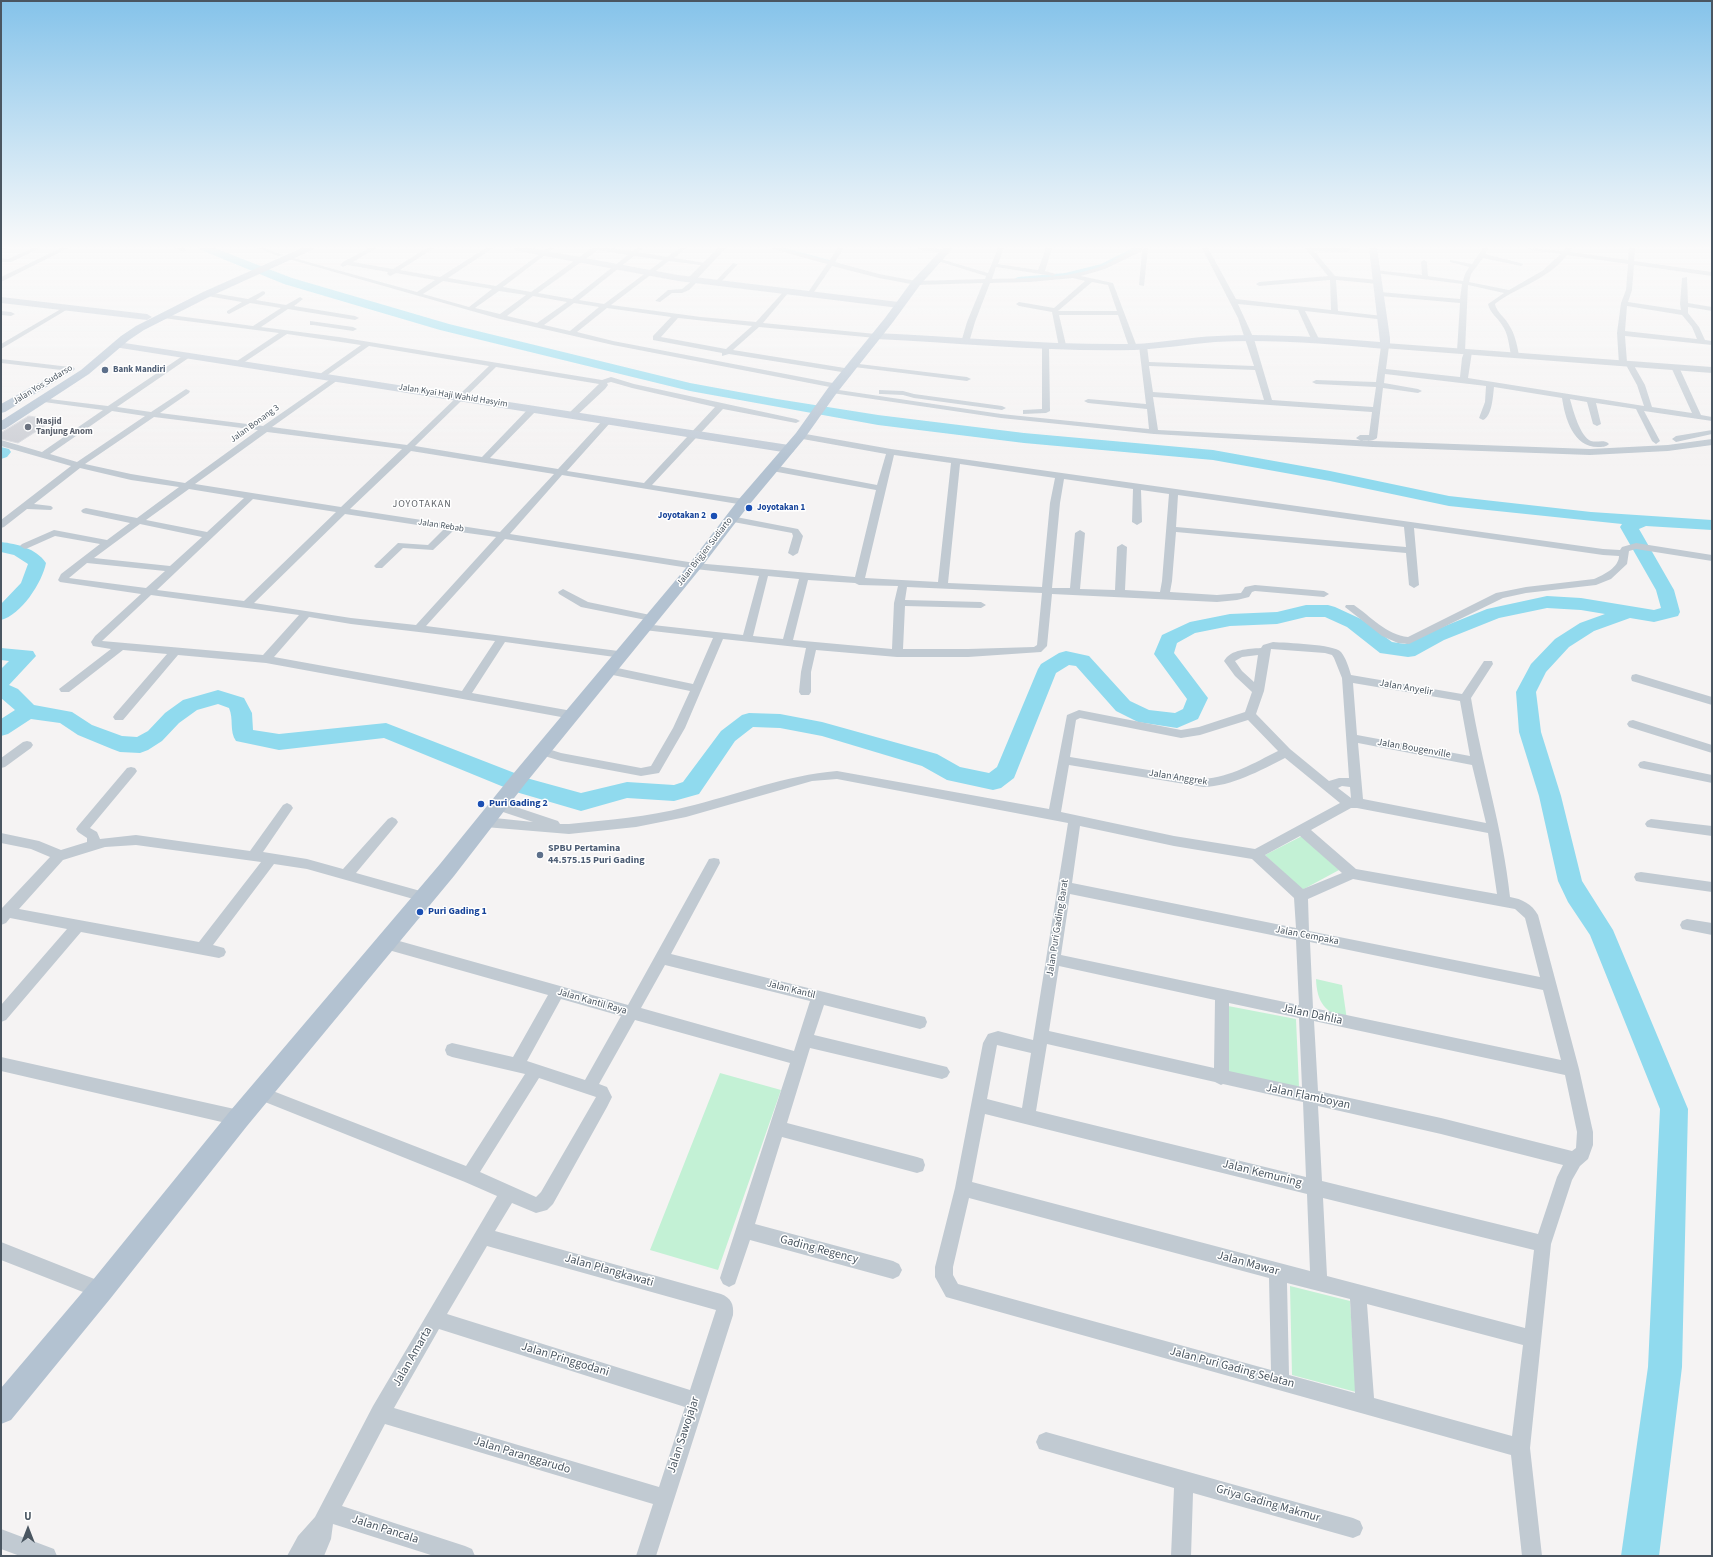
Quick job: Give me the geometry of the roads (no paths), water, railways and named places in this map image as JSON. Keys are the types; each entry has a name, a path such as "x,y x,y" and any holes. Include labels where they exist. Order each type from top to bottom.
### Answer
{"main road":[{"name":"Jalan Yos Sudarso","path":"2,409 70,369 120,333 148,321"},
{"path":"1,426 44,400 89,369 151,321"},
{"name":"Jalan Brigjen Sudiarto","path":"1,1410 101,1290 239,1118 424,897 608,670 695,566 744,502 800,436 811,419 887,321"},
{"path":"876,336 1045,345 1138,347 1215,339 1316,341 1385,346 1383,321"},
{"name":"Jalan Kyai Haji Wahid Hasyim","path":"118,345 789,449"}],"street":[{"path":"1,347 45,321"},
{"path":"189,321 339,339 602,382 611,379 632,386 796,421"},
{"path":"254,328 266,321"},
{"path":"297,334 317,321"},
{"path":"518,321 612,343 833,390 994,415 1153,429 1373,444 1583,452 1668,448 1712,442"},
{"path":"539,325 545,321"},
{"path":"570,333 586,321"},
{"path":"672,321 656,338 728,351 851,368 967,379"},
{"path":"724,321 876,336"},
{"path":"716,364 761,321"},
{"path":"966,340 972,321"},
{"path":"1057,321 1062,345"},
{"path":"1125,321 1146,364 1153,429"},
{"path":"1241,321 1250,339 1269,403"},
{"path":"1306,321 1316,341"},
{"path":"1464,321 1466,358 1464,380"},
{"path":"1503,321 1509,331 1516,356"},
{"path":"1622,321 1621,349 1626,364 1640,385 1649,409"},
{"path":"1690,321 1702,342"},
{"path":"313,323 353,329 339,339"},
{"path":"240,363 286,332"},
{"path":"1621,333 1712,343"},
{"path":"323,376 367,344"},
{"path":"833,390 858,387 874,392 903,393 914,396 978,404 1023,412 1045,412 1045,345"},
{"path":"1153,429 1374,438 1385,346 1712,370"},
{"path":"45,454 187,355"},
{"path":"1,360 70,369"},
{"path":"246,605 343,510 410,448 459,397 494,364"},
{"path":"1146,364 1259,368"},
{"path":"1675,367 1698,417"},
{"path":"1382,371 1464,380 1712,419"},
{"name":"Jalan Bonang 3","path":"148,592 63,580 64,576 85,560 335,378"},
{"path":"572,415 604,385 602,382"},
{"path":"1316,382 1380,385 1418,391"},
{"path":"1483,418 1489,402 1490,384"},
{"path":"1,525 78,465 186,391"},
{"path":"1150,394 1377,410"},
{"path":"1566,396 1572,419 1584,442 1595,444 1656,441 1712,432"},
{"path":"44,400 410,448 744,502"},
{"path":"1591,400 1597,424"},
{"path":"1088,401 1151,407"},
{"path":"646,486 721,406"},
{"path":"1639,408 1656,441"},
{"path":"485,459 533,409"},
{"path":"418,629 607,421"},
{"path":"800,436 891,452 1603,552 1623,552 1625,549 1636,546 1712,558"},
{"name":"Jalan Rebab","path":"1,443 45,454 78,465 131,477 695,566 764,574 859,582 1164,595 1201,598 1239,597 1245,595 1249,589 1255,588 1324,594"},
{"path":"859,582 880,488 891,452"},
{"path":"943,586 956,460"},
{"path":"772,468 880,488"},
{"path":"563,592 585,605 648,622 720,637 896,653 968,653 1037,650 1042,646 1055,503 1060,475"},
{"path":"1137,522 1138,487"},
{"path":"1164,595 1167,581 1174,492"},
{"path":"250,496 171,569 96,642 103,645 176,650 266,659 572,715"},
{"path":"25,506 48,508"},
{"path":"86,511 208,535"},
{"path":"731,519 796,531 798,536 793,552"},
{"path":"1409,525 1414,585"},
{"path":"379,566 401,546 430,548 450,528"},
{"path":"1172,529 1410,550"},
{"path":"26,546 54,533 109,543"},
{"path":"1075,592 1080,533"},
{"path":"1120,593 1122,547"},
{"path":"1350,607 1388,634 1404,641 1409,641 1487,600 1500,595 1526,590 1596,582 1608,577 1622,564 1624,558 1623,552"},
{"path":"85,560 171,569"},
{"path":"747,639 764,574"},
{"path":"787,643 804,577"},
{"path":"896,653 900,619 899,603 903,584"},
{"path":"148,592 307,613 350,621 502,638 622,654"},
{"path":"899,603 981,605"},
{"path":"266,659 307,613"},
{"path":"542,751 568,758 641,772 654,770 679,728 720,637"},
{"path":"465,695 502,638"},
{"path":"1250,715 1258,691 1264,651 1267,647 1273,645 1326,650 1336,653 1339,656 1347,678 1356,784 1353,804"},
{"path":"65,689 121,646"},
{"path":"805,692 806,672 812,646"},
{"path":"119,717 176,650"},
{"path":"1258,691 1241,678 1232,668 1229,661 1230,658 1236,655 1264,651"},
{"path":"1488,664 1465,698 1476,761 1493,829 1504,901"},
{"path":"608,670 697,689"},
{"name":"Jalan Anyelir","path":"1347,678 1465,698"},
{"path":"1636,678 1712,701"},
{"path":"1054,815 1071,718 1075,715 1079,714 1181,734 1200,731 1250,715"},
{"path":"1250,715 1286,752 1353,804 1493,829"},
{"path":"1633,724 1712,748"},
{"name":"Jalan Bougenville","path":"1352,738 1476,761"},
{"path":"1,764 27,745"},
{"name":"Jalan Anggrek","path":"1064,760 1203,783 1215,783 1256,767 1286,752"},
{"path":"1644,765 1712,779"},
{"path":"94,845 93,835 82,829 131,771"},
{"path":"502,800 520,826 568,829 636,822 686,812 805,779 837,775 1054,815 1174,841 1256,854 1301,896 1319,1283"},
{"path":"1330,787 1340,782 1356,784"},
{"path":"502,800 568,829"},
{"path":"1256,854 1301,829 1353,804"},
{"path":"252,856 287,808"},
{"name":"Jalan Puri Gading Barat","path":"1028,1116 1075,820"},
{"path":"346,875 392,822"},
{"path":"1652,824 1712,831"},
{"path":"1301,829 1352,874 1519,904 1531,915 1571,1069 1585,1132 1584,1149 1582,1153 1574,1160 1565,1177 1543,1244 1520,1448 1532,1556"},
{"path":"1,838 31,844 59,856"},
{"path":"4,916 59,856 94,845 115,842 150,841 308,864 424,897"},
{"path":"203,948 272,858"},
{"path":"589,1088 714,863"},
{"path":"1301,896 1352,874"},
{"path":"1640,877 1712,887"},
{"name":"Jalan Cempaka","path":"1064,887 1550,985"},
{"path":"4,916 77,926 219,952"},
{"path":"1687,925 1712,929"},
{"path":"1,1015 77,926"},
{"name":"Jalan Kantil Raya","path":"385,943 799,1060"},
{"name":"Jalan Kantil","path":"662,958 920,1022"},
{"name":"Jalan Dahlia","path":"1053,959 1306,1014 1571,1069"},
{"path":"517,1064 557,992"},
{"path":"1221,1078 1222,996"},
{"path":"729,1278 819,997"},
{"name":"Jalan Flamboyan","path":"980,1105 990,1043 993,1039 998,1038 1040,1042 1221,1078 1441,1126 1574,1160"},
{"path":"806,1040 942,1072"},
{"path":"260,1093 469,1175 536,1205 540,1204 547,1198 602,1102 604,1097 602,1092 517,1064 452,1050"},
{"path":"1,1064 239,1118"},
{"path":"469,1175 536,1070"},
{"path":"963,1188 980,1105"},
{"name":"Jalan Kemuning","path":"980,1105 1543,1244"},
{"path":"777,1128 917,1165"},
{"name":"Jalan Mawar","path":"963,1188 1532,1340"},
{"name":"Jalan Puri Gading Selatan","path":"963,1188 944,1268 944,1277 947,1285 952,1291 1520,1448"},
{"name":"Jalan Amarta","path":"297,1556 308,1539 325,1518 380,1413 508,1193"},
{"name":"Gading Regency","path":"745,1230 893,1270"},
{"name":"Jalan Plangkawati","path":"483,1236 721,1303 725,1307 724,1315"},
{"path":"1,1251 101,1290"},
{"path":"1278,1272 1280,1382"},
{"path":"1358,1293 1365,1405"},
{"name":"Jalan Sawojajar","path":"646,1556 724,1315"},
{"name":"Jalan Pringgodani","path":"435,1319 696,1401"},
{"name":"Jalan Paranggarudo","path":"380,1413 664,1498"},
{"name":"Griya Gading Makmur","path":"1046,1442 1353,1528"},
{"path":"1181,1556 1184,1481"},
{"name":"Jalan Amarta","path":"313,1556 321,1539 325,1518"},
{"name":"Jalan Pancala","path":"325,1518 465,1556"},
{"path":"1,1539 48,1556"}],"waterway":[{"path":"423,321 690,387 878,420 1024,438 1213,455 1330,476 1449,501 1591,517 1712,525"},
{"path":"1,452 3,452 1,454"},
{"path":"28,711 65,717 85,730 120,744 140,745 155,736 172,718 190,705 218,697 237,703 242,713 243,736 279,742 386,730 524,786 581,802 627,790 674,793 691,788 728,736 749,720 780,721 822,729 929,760 955,774 993,782 1006,772 1048,669 1066,658 1082,661 1123,706 1145,717 1177,721 1191,714 1198,698 1164,654 1169,639 1190,628 1230,620 1277,618 1306,611 1328,611 1354,623 1387,648 1408,651 1437,636 1494,613 1547,602 1581,604 1654,616 1671,612 1665,590 1629,527 1643,521"},
{"path":"1,547 20,552 37,563 29,585 24,592 1,614"},
{"path":"1626,613 1587,627 1562,643 1538,669 1526,692 1530,732 1550,796 1570,881 1577,895 1601,930 1674,1109 1665,1367 1640,1556"},
{"path":"1,654 26,656 1,681"},
{"path":"1,690 11,694 28,711"},
{"path":"1,729 28,711"}],"place":[{"name":"Bank Mandiri","path":"105,370"},
{"name":"Masjid Tanjung Anom","path":"28,427"},
{"name":"Joyotakan 1","path":"749,508"},
{"name":"Joyotakan 2","path":"714,516"},
{"name":"Puri Gading 2","path":"481,804"},
{"name":"SPBU Pertamina 44.575.15 Puri Gading","path":"540,855"},
{"name":"Puri Gading 1","path":"420,912"}],"district":[{"name":"JOYOTAKAN","path":"422,505"}]}
